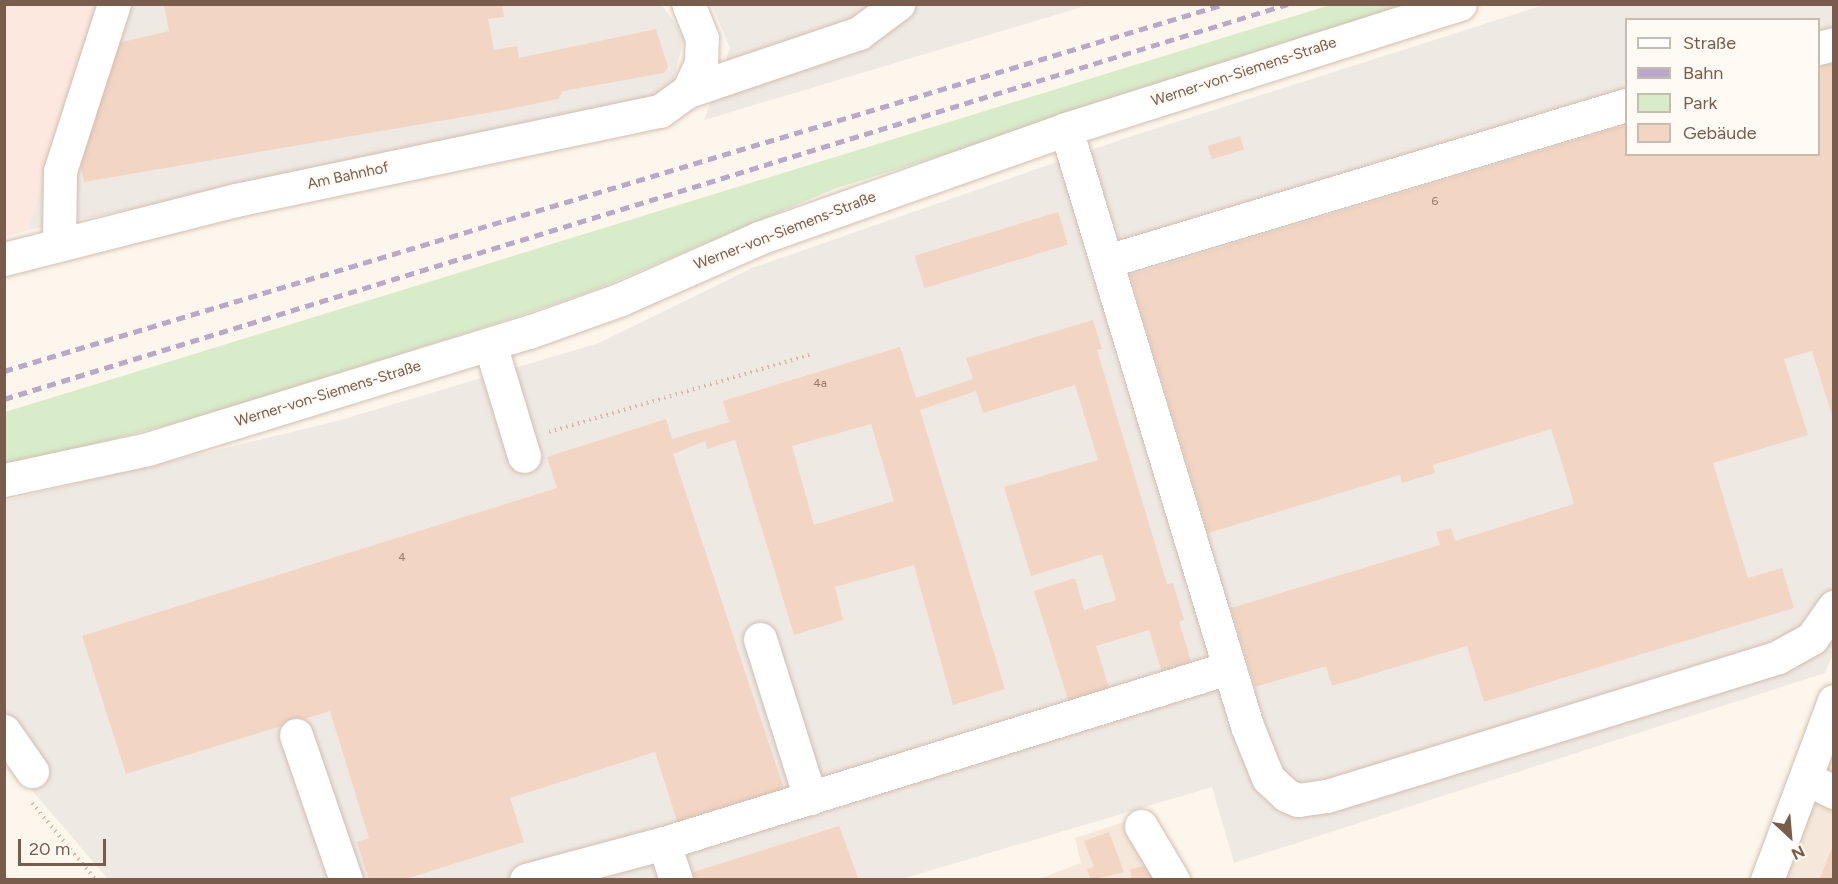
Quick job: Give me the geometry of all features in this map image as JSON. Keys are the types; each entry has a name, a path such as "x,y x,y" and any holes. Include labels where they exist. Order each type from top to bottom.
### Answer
{"street":[{"path":"59,244 60,171 114,4"},
{"path":"688,4 703,53 688,91"},
{"name":"Am Bahnhof","path":"4,259 236,200 649,114 688,91 859,33 898,4"},
{"name":"Werner-von-Siemens-Straße","path":"4,480 148,448 490,344 621,299 759,238 1066,129 1460,4"},
{"path":"1107,261 1625,105"},
{"path":"1066,129 1228,668 1268,778 1286,795 1313,799 1778,657 1812,638 1833,607"},
{"path":"490,344 522,448"},
{"path":"760,639 810,798"},
{"path":"526,879 664,843 1228,668"},
{"path":"1767,879 1820,785 1833,701"},
{"path":"4,731 30,784"},
{"path":"296,735 345,879"},
{"path":"1141,825 1173,879"},
{"path":"664,843 676,879"}],"path":[{"path":"522,448 813,354"},
{"path":"30,784 96,879"}],"shaded area":[{"path":"5,5 96,5 28,230 5,237"},
{"path":"96,5 662,5 684,36 669,101 28,230"},
{"path":"712,5 1089,5 704,120 730,48"},
{"path":"1544,5 1833,5 1834,652 1825,673 1234,863 1212,787 902,879 108,879 5,759 4,501 337,421 599,343 752,268 1126,138"},
{"path":"1833,701 1833,879 1773,880"},
{"path":"1127,821 1158,880 1036,880 1081,863 1075,838"}],"green space":[{"path":"1330,5 1419,5 834,189 592,291 504,321 198,417 5,467 5,412"}],"building":[{"path":"164,5 502,5 504,17 488,19 494,50 517,46 519,58 656,29 668,67 664,73 563,91 558,99 504,110 84,182 78,149 118,43 169,31"},
{"path":"1834,62 1834,422 1812,351 1784,359 1808,435 1713,463 1748,578 1782,568 1794,608 1484,702 1467,646 1332,686 1326,666 1255,687 1231,608 1440,545 1436,532 1451,528 1455,541 1574,504 1563,466 1551,429 1433,465 1435,473 1402,483 1400,475 1208,533 1130,275 1625,125 1625,156 1820,156 1820,66"},
{"path":"1240,136 1244,149 1212,159 1207,146"},
{"path":"1058,212 1068,245 924,288 915,256"},
{"path":"1093,320 1102,349 1097,350 1167,584 1173,583 1184,620 1179,622 1192,664 1162,673 1149,630 1096,646 1110,691 1069,703 1034,591 1075,578 1084,610 1116,600 1102,554 1031,576 1004,487 1098,460 1075,385 983,413 976,391 920,410 1005,689 953,705 914,565 835,587 843,620 794,635 735,440 707,449 705,441 673,454 785,792 678,824 655,752 510,798 524,842 402,880 369,880 357,842 369,838 330,711 126,774 82,636 557,488 547,457 666,419 672,439 729,422 723,401 900,347 916,398 973,379 966,358","holes":["871,424 894,501 814,525 792,446"]},
{"path":"839,826 859,880 693,880 691,873"},
{"path":"1109,832 1124,872 1091,880 1087,869 1094,867 1084,841"},
{"path":"1832,848 1834,880 1819,880"},
{"path":"1150,865 1155,879 1132,880 1130,869"}],"railway":[{"path":"4,371 1225,4"},
{"path":"4,399 1288,4"}]}
